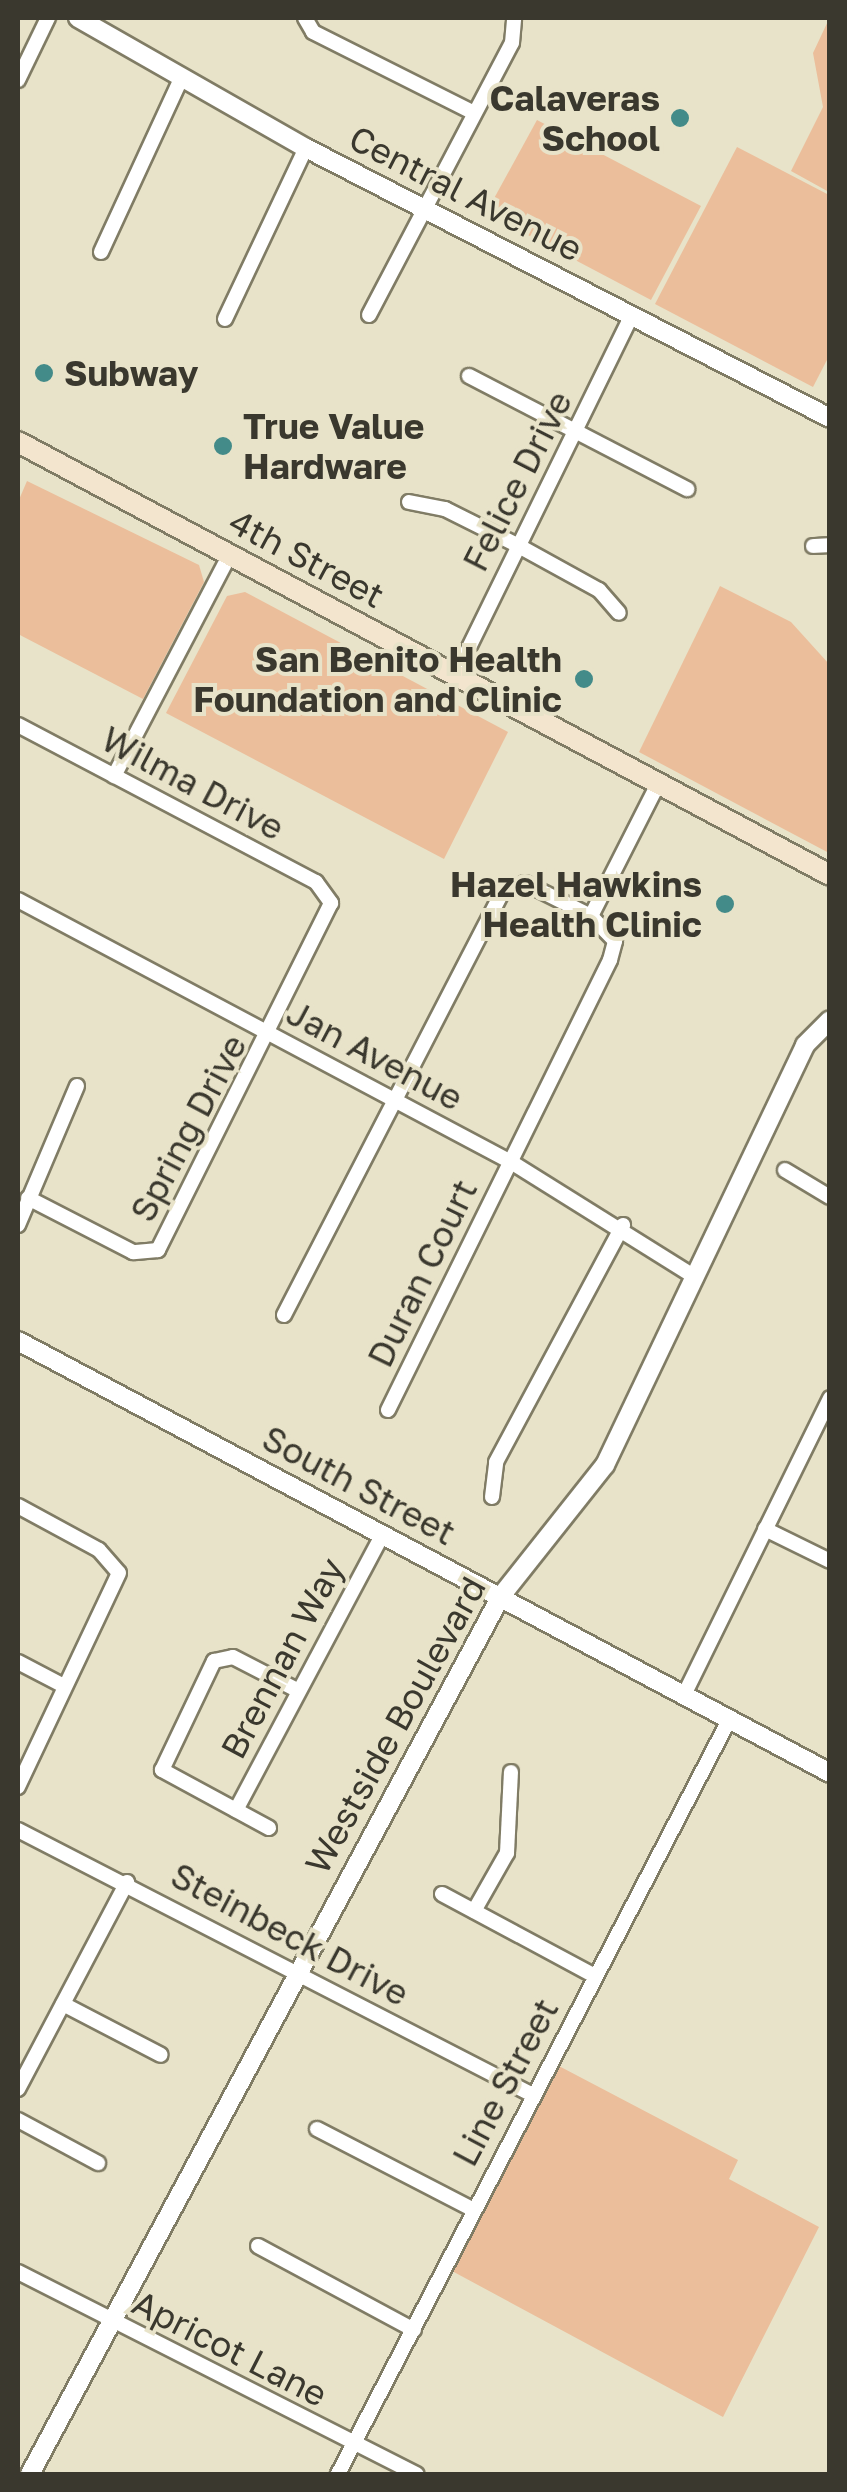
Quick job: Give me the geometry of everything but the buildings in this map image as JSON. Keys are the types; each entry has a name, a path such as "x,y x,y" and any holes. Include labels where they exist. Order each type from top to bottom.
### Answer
{"main road":[{"name":"4th Street","path":"18,442 830,875"}],"street":[{"path":"18,80 48,18"},
{"name":"Central Avenue","path":"78,18 306,148 830,418"},
{"path":"305,18 313,32 470,110"},
{"path":"368,315 470,110 512,42 514,18"},
{"path":"101,252 182,77"},
{"path":"225,319 306,148"},
{"name":"Felice Drive","path":"456,674 632,315"},
{"path":"468,376 575,435 687,489"},
{"path":"409,502 445,509 517,546 599,590 619,613"},
{"path":"813,546 830,545"},
{"path":"114,776 230,554"},
{"name":"Wilma Drive","path":"18,725 316,882 332,903"},
{"path":"284,1315 392,1098 502,893 525,883 590,916 660,782"},
{"name":"Jan Avenue","path":"18,900 622,1224 695,1277"},
{"name":"Spring Drive","path":"28,1198 133,1252 158,1250 272,1034 332,903"},
{"name":"Duran Court","path":"388,1410 610,960 616,942 590,916"},
{"name":"Westside Boulevard","path":"30,2474 295,1971 501,1596 605,1466 805,1045 830,1020"},
{"path":"18,1225 77,1086"},
{"path":"784,1170 830,1197"},
{"path":"492,1497 496,1462 622,1224"},
{"name":"South Street","path":"18,1341 830,1772"},
{"path":"684,1695 830,1398"},
{"path":"18,1506 93,1547 118,1578 62,1686 18,1787"},
{"path":"765,1529 830,1561"},
{"name":"Brennan Way","path":"236,1810 382,1535"},
{"path":"269,1828 162,1770 171,1742 214,1660 233,1657 298,1690"},
{"path":"18,1662 62,1686"},
{"name":"Line Street","path":"338,2474 414,2330 472,2208 729,1720"},
{"path":"474,1910 507,1853 511,1772"},
{"name":"Steinbeck Drive","path":"18,1830 127,1882 533,2096"},
{"path":"18,2089 127,1882"},
{"path":"442,1894 595,1976"},
{"path":"62,2004 161,2055"},
{"path":"18,2120 98,2163"},
{"path":"317,2129 472,2208"},
{"path":"258,2246 414,2330"},
{"name":"Apricot Lane","path":"18,2272 417,2474"}],"shaded area":[{"path":"829,19 829,192 791,171 823,107 813,53"},
{"path":"537,120 701,206 651,300 486,213"},
{"path":"737,147 829,195 829,356 813,387 655,304"},
{"path":"27,481 199,565 204,582 143,699 18,634 18,502"},
{"path":"720,586 791,622 829,664 829,853 639,752"},
{"path":"245,592 508,732 444,859 166,713 227,596"},
{"path":"557,2065 738,2160 729,2179 819,2227 723,2417 452,2271"}],"place":[{"name":"Calaveras School","path":"680,118"},
{"name":"Subway","path":"44,373"},
{"name":"True Value Hardware","path":"223,446"},
{"name":"San Benito Health Foundation and Clinic","path":"584,679"},
{"name":"Hazel Hawkins Health Clinic","path":"725,904"}]}
